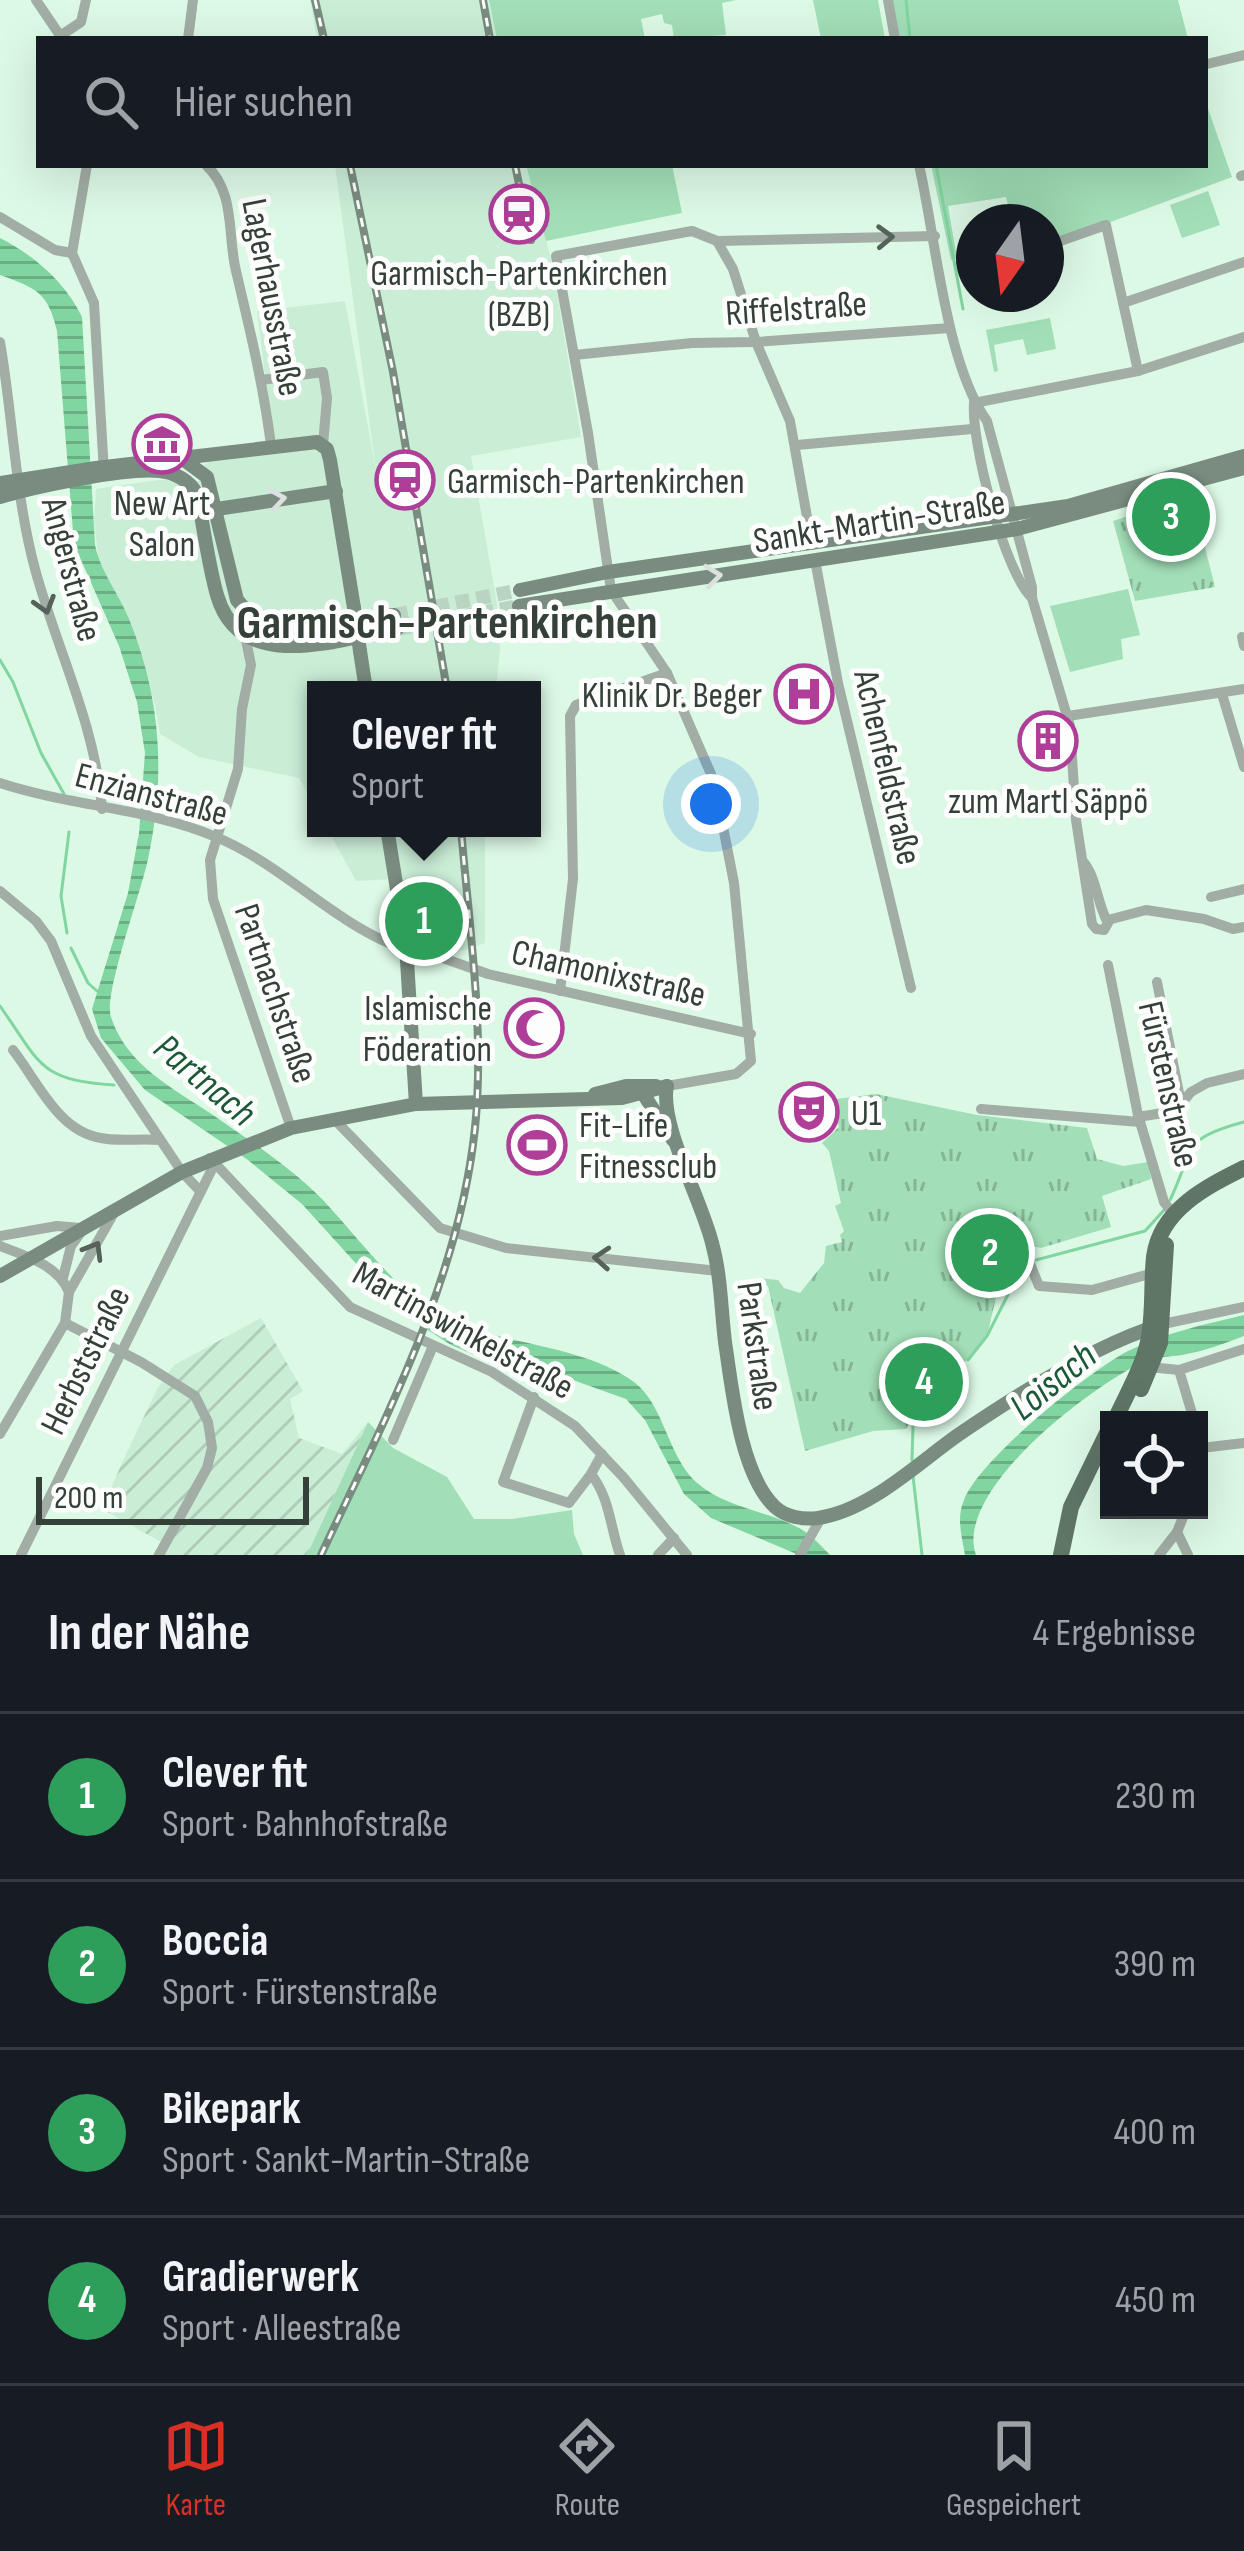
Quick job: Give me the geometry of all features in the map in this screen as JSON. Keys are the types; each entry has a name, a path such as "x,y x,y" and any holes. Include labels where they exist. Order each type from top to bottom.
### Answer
{"main road":[{"path":"1174,1215 1197,1194 1244,1168"},
{"name":"Fürstenstraße","path":"1156,1332 1153,1273 1157,1243 1174,1215"},
{"name":"Fürstenstraße","path":"1143,1370 1156,1332 1174,1215"},
{"path":"1124,1411 1143,1370"},
{"path":"1061,1555 1071,1507 1100,1450"}],"street":[{"path":"36,0 60,36"},
{"path":"62,36 81,22 86,0"},
{"path":"188,36 193,0"},
{"path":"888,0 894,36"},
{"path":"1208,64 1244,55"},
{"path":"86,168 72,253 94,302 98,473"},
{"name":"Lagerhausstraße","path":"208,168 227,199 235,269 248,310 271,445"},
{"path":"920,168 950,328 974,403 986,421 1022,589 1032,598 1068,716 1092,924 1101,931 1108,920 1137,910 1244,927"},
{"path":"0,217 55,250 72,253"},
{"path":"1064,240 1106,225 1138,371"},
{"path":"584,1097 626,1086 668,1086 742,1072 752,1057 734,878 715,781 667,673 611,589 553,249 569,251 692,232 717,241 935,236"},
{"name":"Achenfeldstraße","path":"717,241 733,269 797,445 838,683 910,988"},
{"path":"1123,303 1244,262"},
{"name":"Riffelstraße","path":"574,356 692,343 950,328"},
{"path":"974,403 1138,371 1244,337"},
{"name":"Angerstraße","path":"0,342 35,571 76,684 102,808"},
{"path":"261,380 322,372 323,445 336,491 365,681"},
{"path":"974,403 972,429 1006,523"},
{"path":"797,445 972,429"},
{"path":"0,483 19,485 180,457 202,462 308,440 323,445"},
{"name":"Sankt-Martin-Straße","path":"1006,523 1244,456"},
{"path":"188,483 202,462"},
{"path":"202,462 218,509 237,600 260,626 306,631 396,622 275,647 251,665"},
{"name":"Sankt-Martin-Straße","path":"814,552 608,572 519,598 611,589 1006,523 1244,469"},
{"path":"98,473 158,470 188,483 201,512 218,599 244,634 275,647"},
{"path":"0,497 19,485"},
{"path":"201,512 336,491"},
{"name":"Partnachstraße","path":"244,634 251,665 238,770 210,860 212,899 291,1128"},
{"path":"560,991 572,879 569,716 576,705 667,673"},
{"path":"1068,716 1244,689"},
{"path":"1222,694 1244,767"},
{"name":"Enzianstraße","path":"0,782 77,804 163,820 218,838 370,934 406,945"},
{"path":"388,837 406,945 416,1104"},
{"path":"1211,897 1244,889"},
{"path":"0,891 36,921 51,941 91,1036 199,1190"},
{"name":"Chamonixstraße","path":"406,945 455,965 751,1034"},
{"name":"Chamonixstraße","path":"407,971 427,963 455,965"},
{"name":"Fürstenstraße","path":"1108,965 1139,1120 1165,1202 1174,1215"},
{"path":"1157,982 1181,1103"},
{"path":"14,1050 69,1124 97,1138 160,1140"},
{"path":"981,1109 1139,1120 1175,1111 1207,1083 1244,1074"},
{"path":"0,1276 182,1172 291,1128 416,1104 645,1097 668,1086"},
{"name":"Parkstraße","path":"668,1086 664,1100 703,1207 718,1271 737,1416 758,1479 765,1495 785,1514 821,1518"},
{"name":"Parkstraße","path":"645,1097 661,1127 677,1144"},
{"name":"Partnachstraße","path":"351,1114 361,1146"},
{"name":"Partnachstraße","path":"334,1118 440,1228 488,1244 718,1271"},
{"path":"138,1138 150,1125"},
{"name":"Herbststraße","path":"22,1555 216,1159"},
{"name":"Martinswinkelstraße","path":"216,1159 350,1307 492,1372 575,1426 686,1555"},
{"path":"0,1433 64,1323 69,1292 116,1208"},
{"path":"1007,1219 1039,1286 1092,1290 1153,1273"},
{"path":"0,1236 83,1226"},
{"path":"63,1278 71,1246 83,1226"},
{"path":"0,1246 30,1257 63,1278 69,1292"},
{"path":"800,1555 821,1518 899,1482 956,1436 1121,1337 1244,1307"},
{"path":"64,1323 195,1396 208,1422 212,1448 207,1468 159,1555"},
{"path":"392,1440 433,1346"},
{"path":"1143,1370 1179,1370 1244,1349"},
{"path":"1179,1370 1191,1411"},
{"path":"534,1397 503,1482 569,1503 602,1454"},
{"path":"1208,1449 1244,1442"},
{"path":"591,1474 606,1496 620,1555"},
{"path":"1159,1555 1182,1519"},
{"path":"1177,1532 1188,1555"},
{"path":"658,1555 674,1538"}],"shaded area":[{"path":"310,0 489,0 496,36 316,36"},
{"path":"335,168 527,168 552,263 581,437 471,456 497,603 497,681 307,681 307,793 299,778 199,757 160,734 129,619 99,564 96,489 158,480 199,481 203,466 213,457 274,448 257,311 345,301 376,471"},
{"path":"0,238 48,271 82,317 95,545 140,649 154,708 158,767 154,828 113,987 111,1017 118,1034 153,1074 309,1186 423,1306 460,1325 613,1369 634,1382 653,1404 678,1458 696,1482 719,1497 800,1529 830,1555 799,1555 711,1518 684,1494 645,1420 626,1399 556,1374 494,1363 451,1345 400,1312 302,1204 248,1160 145,1090 101,1038 92,1009 128,893 139,833 145,753 137,702 119,646 74,544 57,331 39,293 0,275"},
{"path":"332,837 485,837 485,943 466,950 409,954 393,879 356,881"},
{"path":"1244,1315 1244,1336 1145,1361 1063,1416 1006,1471 985,1501 975,1529 976,1555 965,1555 960,1521 964,1500 990,1463 1037,1418 1128,1351"},
{"path":"261,1318 303,1391 290,1399 299,1438 342,1454 368,1422 307,1555 153,1555 161,1542 102,1509 122,1463 157,1389 174,1365"}],"green space":[{"path":"489,0 736,0 722,3 726,35 674,36 672,25 664,23 662,14 641,19 644,36 496,36"},
{"path":"813,0 878,0 884,36 820,36"},
{"path":"891,0 1178,0 1187,36 897,36"},
{"path":"1208,109 1232,177 1064,239 1064,204 1008,204 1006,197 948,206 956,258 951,260 932,168 1208,168"},
{"path":"527,168 673,168 682,213 546,241"},
{"path":"1208,191 1220,225 1182,238 1170,205"},
{"path":"1050,318 1056,349 1027,355 1023,339 994,345 998,371 994,372 986,330"},
{"path":"1191,492 1215,587 1135,601 1113,521 1131,515 1130,507"},
{"path":"1128,589 1140,635 1121,639 1123,659 1070,672 1050,606"},
{"path":"876,1094 977,1115 1087,1128 1097,1159 1123,1166 1148,1162 1151,1179 1102,1196 1111,1227 1041,1248 1009,1242 987,1336 941,1389 924,1399 906,1429 873,1431 805,1451 768,1286 755,1283 756,1278 778,1280 784,1288 800,1293 824,1263 826,1246 842,1242 844,1231 835,1206 841,1203 829,1151 822,1143 839,1127 834,1109 837,1099"},
{"path":"368,1422 393,1448 447,1477 474,1519 572,1510 574,1534 583,1555 307,1555"}],"waterway":[{"path":"906,0 910,36"},
{"path":"937,168 956,272"},
{"path":"0,660 64,794"},
{"path":"67,933 61,896 69,832"},
{"path":"71,948 97,991"},
{"path":"0,1006 34,1055 55,1073 114,1085"},
{"path":"1170,1200 1199,1140 1244,1122"},
{"path":"1036,1260 1145,1231 1165,1209"},
{"path":"968,1360 987,1336 1021,1269"},
{"path":"912,1460 913,1426 962,1367"},
{"path":"913,1476 922,1555"}],"tunnel":[{"path":"394,615 520,590"},
{"path":"397,629 519,606"}],"railway":[{"path":"315,0 323,36"},
{"path":"483,0 489,36"},
{"path":"351,168 393,372 445,681"},
{"path":"516,168 531,240"},
{"path":"321,1555 416,1348 453,1240 466,1185 475,1128 478,1053 462,837"}],"place":[{"name":"Garmisch-Partenkirchen (BZB)","path":"519,214"},
{"name":"New Art Salon","path":"162,444"},
{"name":"Garmisch-Partenkirchen","path":"405,480"},
{"name":"Bikepark","path":"1171,517"},
{"name":"Klinik Dr. Beger","path":"804,694"},
{"name":"zum Martl Säppö","path":"1048,741"},
{"name":"Clever fit","path":"424,921"},
{"name":"Islamische Föderation","path":"534,1028"},
{"name":"U1","path":"809,1112"},
{"name":"Fit-Life Fitnessclub","path":"537,1145"},
{"name":"Boccia","path":"990,1253"},
{"name":"Gradierwerk","path":"924,1382"}],"district":[{"name":"Garmisch-Partenkirchen","path":"447,621"}],"water label":[{"name":"Partnach","path":"206,1079"},
{"name":"Loisach","path":"1052,1380"}]}
